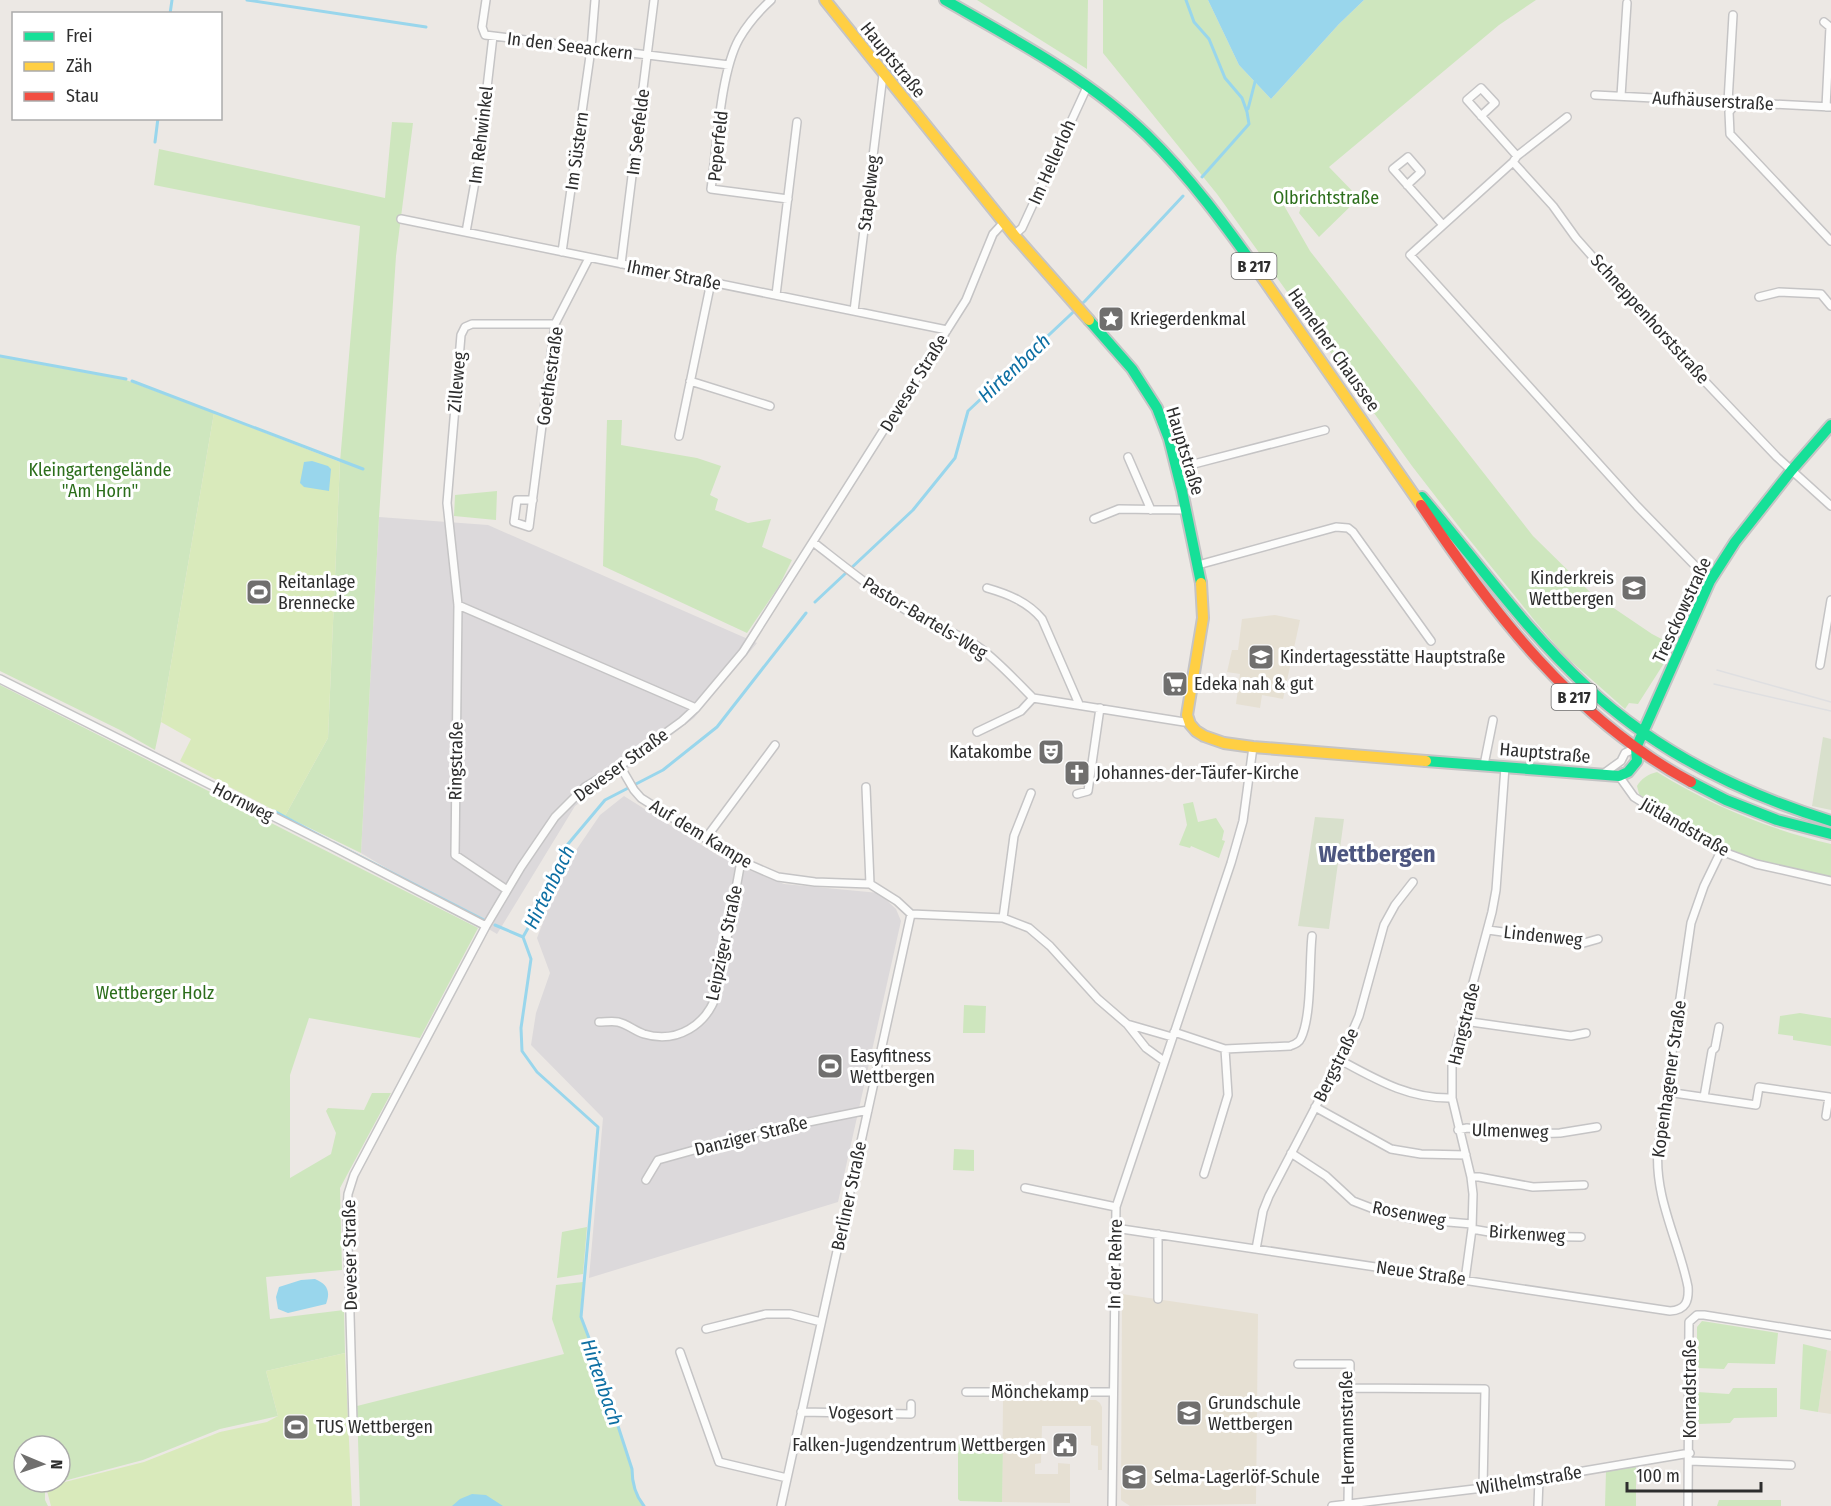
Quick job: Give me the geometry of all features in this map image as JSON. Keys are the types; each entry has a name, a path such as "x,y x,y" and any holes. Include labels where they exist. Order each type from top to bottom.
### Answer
{"main road":[{"name":"Hauptstraße","path":"825,0 883,75 1014,235 1132,369 1156,408 1169,439 1177,471 1202,593 1203,618 1188,721 1199,733 1221,742 1253,747 1619,776 1628,772 1637,761 1636,748 1643,734"},
{"name":"Hamelner Chaussee","path":"945,0 1058,66 1133,123 1167,155 1214,210 1397,468 1441,537 1478,589 1518,639 1568,692 1636,748 1686,780 1738,806 1787,824 1831,834"},
{"name":"Tresckowstraße","path":"1643,734 1710,581 1735,542 1831,425"},
{"name":"Hamelner Chaussee","path":"1397,468 1557,658 1604,702 1643,734 1717,780 1758,798 1831,821"}],"street":[{"path":"486,0 482,27 485,35 492,36"},
{"name":"Im Süstern","path":"562,252 591,49 595,0"},
{"name":"Im Seefelde","path":"621,264 654,0"},
{"name":"Peperfeld","path":"771,0 760,10 738,40 729,65 711,189 788,199"},
{"path":"1622,96 1627,3"},
{"path":"1728,102 1733,15"},
{"path":"1824,22 1830,27 1829,107"},
{"name":"In den Seeackern","path":"492,36 647,56"},
{"name":"Im Rehwinkel","path":"466,232 478,165 492,36"},
{"path":"647,56 729,65"},
{"name":"Stapelweg","path":"854,312 883,75"},
{"name":"Im Hellerloh","path":"1014,235 1022,228 1087,87"},
{"name":"Aufhäuserstraße","path":"1595,95 1829,107"},
{"path":"1748,103 1734,106 1729,112 1730,134 1831,241"},
{"name":"Schneppenhorststraße","path":"1480,116 1576,238 1674,349 1791,471 1831,506"},
{"path":"1567,117 1515,159 1410,255 1642,511 1710,581"},
{"path":"776,295 797,122"},
{"path":"1407,185 1443,225"},
{"name":"Ihmer Straße","path":"401,219 947,330"},
{"name":"Deveser Straße","path":"353,1422 348,1194 354,1175 486,926 555,817 585,787 620,766 682,721 696,708 743,652 966,300 993,234 1004,222"},
{"name":"Goethestraße","path":"532,500 555,324 589,258"},
{"path":"679,436 711,282"},
{"path":"1758,297 1779,292 1821,294 1831,306"},
{"name":"Zilleweg","path":"450,529 447,503 462,330 472,324 555,324"},
{"path":"690,381 770,406"},
{"path":"1177,471 1190,465 1325,430"},
{"path":"1128,458 1152,510"},
{"path":"1094,519 1119,509 1186,510"},
{"path":"1198,565 1336,527 1348,528 1431,641"},
{"name":"Ringstraße","path":"450,529 458,605 455,855 507,890"},
{"name":"Pastor-Bartels-Weg","path":"813,542 842,565 915,615 956,633 981,648 1033,698"},
{"path":"987,588 1012,596 1036,612 1042,619 1079,704"},
{"path":"1820,665 1831,600"},
{"path":"458,605 696,708"},
{"name":"Hornweg","path":"0,679 486,926"},
{"path":"977,732 1021,711 1033,698 1188,721"},
{"path":"1077,794 1088,791 1100,708"},
{"name":"Hauptstraße","path":"1484,765 1493,720"},
{"path":"706,838 776,745"},
{"name":"In der Rehre","path":"1113,1506 1116,1207 1200,961 1243,821 1253,747"},
{"name":"Hauptstraße","path":"1603,775 1621,761 1625,753 1636,748"},
{"name":"Auf dem Kampe","path":"620,766 641,798 741,861 778,878 870,884"},
{"name":"Hangstraße","path":"1465,1280 1472,1226 1471,1177 1452,1098 1452,1066 1488,930 1496,890 1504,767"},
{"name":"Jütlandstraße","path":"1619,776 1634,797 1721,850 1756,864 1831,881"},
{"path":"866,787 870,884 897,901 911,914 1003,918 1029,928 1050,946 1098,999 1127,1024 1146,1048 1164,1061"},
{"path":"1003,918 1014,836 1031,793"},
{"name":"Kopenhagener Straße","path":"1683,1308 1687,1303 1688,1287 1663,1201 1656,1165 1691,923 1721,850"},
{"name":"Leipziger Straße","path":"599,1022 618,1022 642,1034 668,1036 693,1027 703,1019 713,1006 717,993 741,861"},
{"name":"Bergstraße","path":"1256,1249 1263,1211 1340,1060 1359,1016 1384,925 1395,905 1413,882"},
{"name":"Berliner Straße","path":"781,1506 911,914"},
{"name":"Lindenweg","path":"1488,930 1584,943 1598,939"},
{"path":"1127,1024 1225,1049 1290,1046 1298,1043 1302,1037 1308,1002 1312,936"},
{"path":"1464,1021 1571,1036 1586,1033"},
{"path":"1704,1097 1712,1051 1715,1048 1719,1028"},
{"path":"1204,1174 1228,1095 1225,1049"},
{"path":"1340,1060 1403,1092 1420,1096 1452,1098"},
{"path":"1666,1092 1756,1105 1759,1087 1829,1097 1826,1116"},
{"path":"1315,1107 1391,1149 1421,1154 1466,1155"},
{"name":"Danziger Straße","path":"646,1180 658,1160 759,1132 868,1110"},
{"name":"Ulmenweg","path":"1458,1130 1467,1128 1529,1134 1560,1133 1598,1127"},
{"name":"Rosenweg","path":"1291,1153 1326,1176 1353,1201 1370,1208 1413,1218 1472,1226"},
{"path":"1471,1177 1533,1187 1584,1185"},
{"path":"1025,1188 1116,1207"},
{"name":"Birkenweg","path":"1472,1226 1523,1237 1581,1237"},
{"name":"Neue Straße","path":"1115,1228 1670,1311 1683,1308"},
{"path":"1158,1234 1158,1299"},
{"path":"706,1329 777,1313 821,1322"},
{"name":"Konradstraße","path":"1689,1506 1689,1322 1693,1318 1704,1315 1831,1335"},
{"path":"680,1352 719,1462 787,1478"},
{"name":"Hermannstraße","path":"1298,1364 1350,1364 1348,1504"},
{"path":"1350,1388 1485,1389 1484,1488"},
{"name":"Mönchekamp","path":"966,1392 1113,1392"},
{"name":"Vogesort","path":"801,1413 911,1414 911,1404"},
{"name":"Wilhelmstraße","path":"1332,1506 1401,1502 1690,1453"},
{"name":"Konradstraße","path":"1690,1461 1791,1465"},
{"path":"1538,1506 1539,1479"}],"shaded area":[{"path":"379,517 488,525 757,643 694,718 575,806 497,934 361,853"},
{"name":"Kindertagesstätte Hauptstraße","path":"1275,615 1300,620 1283,699 1262,695 1260,708 1236,704 1240,674 1227,672 1232,650 1238,650 1242,619"},
{"path":"624,796 719,856 784,884 879,893 896,909 901,921 838,1202 589,1278 603,1118 531,1045 536,1013 550,973 537,938 564,868 600,815"},
{"name":"Grundschule Wettbergen","path":"1122,1294 1258,1314 1256,1504 1130,1506 1121,1500"},
{"path":"1827,1350 1831,1351 1831,1414 1818,1412"},
{"path":"1003,1400 1096,1400 1100,1403 1102,1407 1102,1470 1098,1470 1098,1446 1091,1445 1091,1426 1042,1426 1041,1463 1035,1464 1035,1474 1058,1474 1058,1463 1070,1464 1070,1503 1002,1502"}],"green space":[{"path":"977,0 1088,0 1087,69"},
{"name":"Olbrichtstraße","path":"1103,0 1208,0 1239,65 1271,99 1364,0 1536,0 1499,25 1329,167 1359,198 1319,237 1299,213 1304,200 1292,186 1278,195 1310,251 1533,536 1590,592 1652,634 1675,646 1638,704 1629,703 1625,709 1565,656 1412,466 1217,194 1103,53"},
{"path":"392,122 413,123 396,256 361,853 285,816 328,738 340,462 360,226 154,185 159,149 385,198"},
{"name":"Kleingartengelände \"Am Horn\"","path":"0,357 126,380 214,413 155,750 120,730 0,671"},
{"name":"Reitanlage Brennecke","path":"214,413 340,462 328,738 285,816 180,761 191,739 161,722"},
{"path":"607,420 622,420 621,445 697,458 721,466 710,495 718,499 715,510 748,523 771,519 762,547 792,560 779,586 747,633 603,566"},
{"path":"497,491 496,520 454,516 455,495"},
{"name":"Wettberger Holz","path":"0,685 478,928 420,1038 309,1018 290,1075 290,1178 331,1154 336,1133 326,1111 328,1108 364,1110 372,1093 391,1093 340,1188 342,1270 266,1277 270,1319 344,1310 345,1353 266,1371 278,1416 220,1429 143,1460 72,1479 72,1434 12,1434 12,1494 45,1494 48,1506 0,1506"},
{"path":"1823,737 1831,739 1831,810 1812,806"},
{"path":"1657,772 1741,815 1763,824 1831,844 1831,881 1756,864 1700,839 1639,794 1637,786 1639,783 1648,775"},
{"path":"1193,802 1198,822 1216,818 1224,831 1222,840 1225,841 1219,858 1191,846 1190,848 1179,845 1187,825 1183,804"},
{"path":"1315,817 1344,819 1329,929 1298,926"},
{"path":"964,1005 986,1006 985,1033 963,1033"},
{"path":"1800,1013 1831,1018 1831,1046 1793,1040 1793,1036 1778,1034 1780,1016"},
{"path":"954,1149 974,1150 974,1171 953,1170"},
{"path":"587,1227 583,1274 557,1278 562,1232"},
{"path":"583,1282 580,1316 632,1469 638,1498 644,1506 360,1506 357,1406 564,1354 552,1319 556,1285"},
{"path":"1702,1321 1778,1333 1775,1364 1728,1363 1724,1369 1697,1368 1697,1327"},
{"path":"1803,1344 1827,1350 1818,1412 1800,1409"},
{"name":"TUS Wettbergen","path":"345,1353 352,1506 51,1506 48,1494 72,1494 72,1480 144,1462 220,1432 267,1422 278,1416 266,1371"},
{"path":"1733,1388 1777,1388 1777,1417 1734,1418 1730,1423 1697,1424 1697,1392 1729,1394"},
{"path":"958,1444 1003,1444 1002,1502 960,1501 958,1499"},
{"path":"1636,1465 1636,1506 1605,1506 1606,1471"},
{"path":"1719,1500 1781,1500 1781,1506 1717,1506"}],"water":[{"path":"1208,0 1364,0 1271,99 1239,65"},
{"path":"312,461 331,469 329,491 304,487 300,483 304,462"},
{"path":"315,1279 327,1288 326,1304 288,1313 278,1309 276,1297 279,1287 301,1280"},
{"path":"472,1494 486,1495 503,1506 452,1506 460,1499"}],"waterway":[{"path":"170,12 172,0"},
{"path":"247,0 426,27"},
{"name":"Hirtenbach","path":"1186,0 1194,22 1209,39 1225,78 1242,98 1249,124 1202,177"},
{"path":"1248,109 1256,78"},
{"path":"155,142 158,120"},
{"name":"Hirtenbach","path":"815,602 913,510 955,458 968,411 1085,301 1183,196"},
{"path":"0,356 126,379"},
{"path":"132,381 363,469"},
{"name":"Hirtenbach","path":"644,1506 638,1498 632,1469 581,1317 598,1127 537,1072 522,1051 521,1028 531,959 523,937 550,889 563,850 605,800 663,770 717,727 806,613"},
{"path":"274,811 328,840"},
{"path":"334,843 484,920"},
{"path":"495,925 523,937"}],"tram line":[{"path":"1717,670 1831,702"},
{"path":"1714,684 1831,711"}],"traffic: fast":[{"path":"945,0 1076,78 1125,115 1163,151 1192,185 1260,274"},
{"path":"1089,320 1132,369 1157,408 1169,439 1201,583"},
{"path":"1426,761 1619,776 1628,772 1637,761 1636,748 1710,581 1735,542 1831,425"},
{"path":"1422,497 1542,641 1613,710 1641,731 1701,768 1764,797 1831,821"},
{"path":"1691,782 1726,800 1777,820 1831,834"}],"traffic: slow":[{"path":"825,0 1014,235 1089,320"},
{"path":"1260,274 1421,505"},
{"path":"1201,583 1203,618 1187,715 1196,731 1224,743 1253,747 1426,761"}],"traffic: jam":[{"path":"1421,505 1477,585 1507,623 1573,695 1610,728 1649,757 1691,782"}],"place":[{"name":"Kriegerdenkmal","path":"1111,319"},
{"name":"Kinderkreis Wettbergen","path":"1634,588"},
{"name":"Reitanlage Brennecke","path":"259,592"},
{"name":"Kindertagesstätte Hauptstraße","path":"1261,657"},
{"name":"Edeka nah & gut","path":"1175,684"},
{"name":"Katakombe","path":"1051,752"},
{"name":"Johannes-der-Täufer-Kirche","path":"1077,773"},
{"name":"Easyfitness Wettbergen","path":"830,1066"},
{"name":"Grundschule Wettbergen","path":"1189,1413"},
{"name":"TUS Wettbergen","path":"296,1427"},
{"name":"Falken-Jugendzentrum Wettbergen","path":"1065,1445"},
{"name":"Selma-Lagerlöf-Schule","path":"1134,1477"}],"district":[{"name":"Wettbergen","path":"1377,854"}]}
